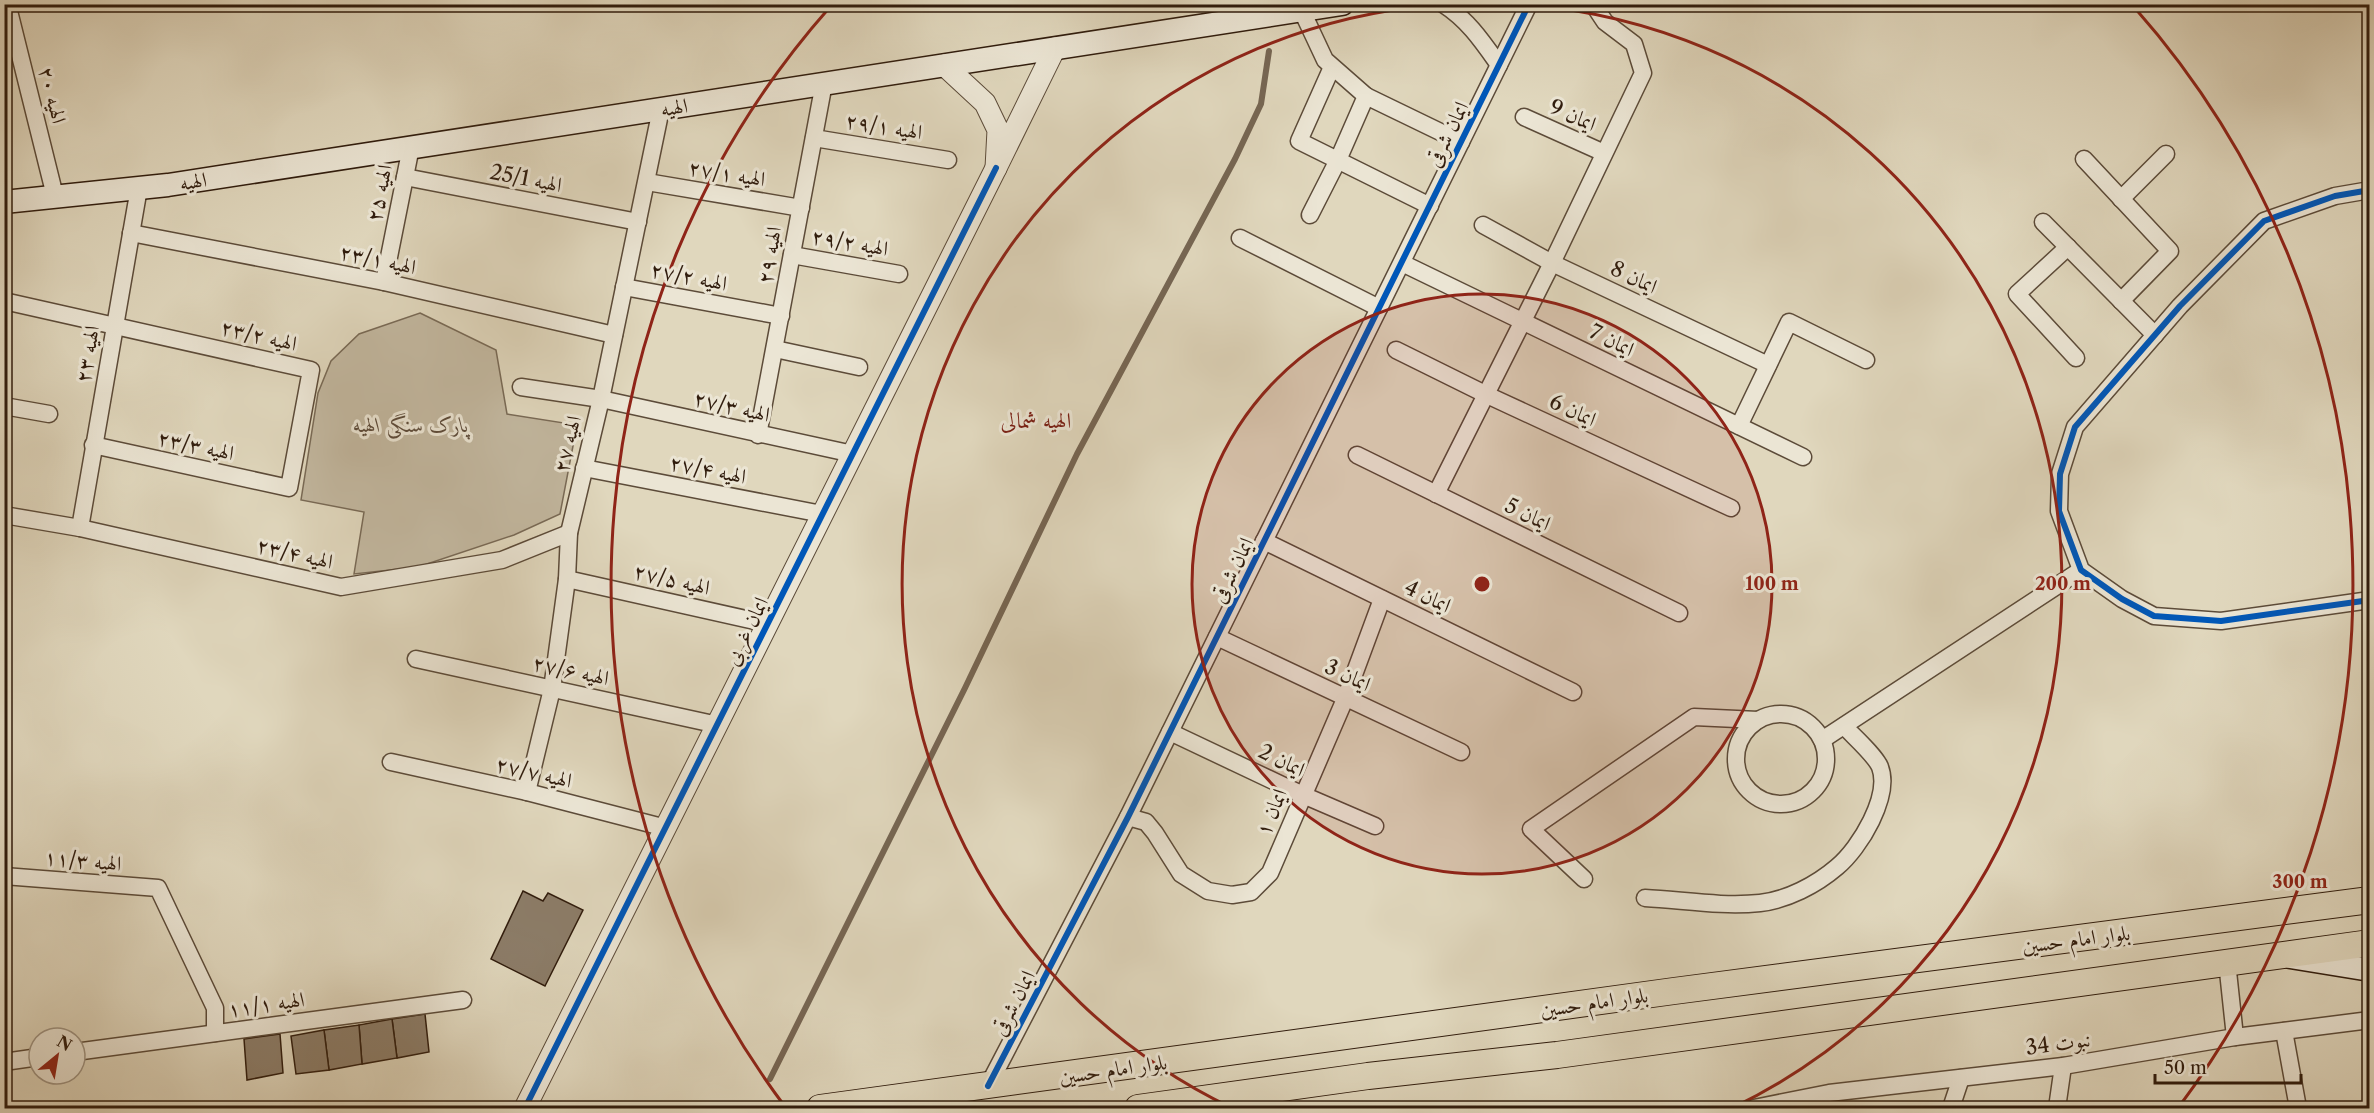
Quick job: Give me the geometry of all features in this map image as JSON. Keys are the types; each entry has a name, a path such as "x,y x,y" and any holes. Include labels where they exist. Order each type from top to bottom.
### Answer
{"main road":[{"name":"الهیه","path":"5,202 140,188 1342,4"},
{"name":"بلوار امام حسین","path":"820,1108 1674,991 2370,900"},
{"name":"بلوار امام حسین","path":"1138,1108 1214,1103 1368,1076 1557,1055 2370,943"},
{"path":"2280,954 2370,970"}],"street":[{"path":"1443,4 1460,15 1481,38 1499,65"},
{"name":"ایمان شرقی","path":"988,1086 1128,817 1529,4"},
{"path":"1436,494 1523,322 1643,73 1634,44 1605,22 1596,4"},
{"name":"الهیه ۲۰","path":"7,6 55,196"},
{"path":"1302,10 1325,60 1366,96 1461,142"},
{"name":"ایمان غربی","path":"525,1108 1055,48"},
{"path":"944,64 985,103 998,130 996,168"},
{"path":"1332,67 1299,141 1430,206"},
{"name":"الهیه ۲۹","path":"758,435 824,83"},
{"path":"1310,215 1338,160 1366,96"},
{"name":"الهیه ۲۷","path":"527,792 552,689 567,579 568,533 601,399 661,109"},
{"name":"ایمان 9","path":"1524,117 1604,153"},
{"name":"الهیه ۲۹/۱","path":"814,138 948,160"},
{"name":"الهیه ۲۵","path":"384,282 411,147"},
{"path":"2121,199 2166,154"},
{"path":"2084,159 2170,251 2121,301"},
{"name":"الهیه 25/1","path":"405,177 638,222"},
{"name":"الهیه ۲۷/۱","path":"646,182 801,207"},
{"name":"الهیه ۲۳","path":"80,528 140,188"},
{"path":"2370,190 2335,196 2264,221 2180,306 2075,428 2060,474 2059,511 2081,570 2122,599 2154,616 2222,621 2370,600"},
{"path":"2043,222 2155,335"},
{"name":"ایمان 8","path":"1483,225 1552,263 1768,365"},
{"name":"الهیه ۲۳/۱","path":"131,232 384,282 614,335"},
{"path":"1240,238 1379,308"},
{"path":"2068,247 2017,294 2076,358"},
{"name":"الهیه ۲۹/۲","path":"792,255 899,274"},
{"name":"ایمان 7","path":"1402,263 1803,457"},
{"name":"الهیه ۲۷/۲","path":"624,287 781,316"},
{"path":"4,301 115,324"},
{"path":"1739,426 1789,322 1866,360"},
{"name":"الهیه ۲۳/۲","path":"115,324 311,370 289,488"},
{"path":"775,349 859,367"},
{"name":"ایمان 6","path":"1396,350 1487,395 1731,508"},
{"name":"الهیه ۲۷/۳","path":"521,387 601,399 853,454"},
{"path":"4,406 49,414"},
{"name":"الهیه ۲۳/۳","path":"93,445 289,488"},
{"name":"ایمان 5","path":"1357,455 1679,613"},
{"name":"الهیه ۲۷/۴","path":"584,468 822,514"},
{"name":"الهیه ۲۳/۴","path":"4,515 80,528 341,587 502,560 568,533"},
{"name":"ایمان 4","path":"1264,541 1573,692"},
{"path":"1822,740 2081,570"},
{"name":"الهیه ۲۷/۵","path":"567,579 768,624"},
{"name":"ایمان ۱","path":"1128,817 1146,822 1155,832 1181,874 1208,891 1232,895 1251,892 1270,873 1345,699 1382,599"},
{"name":"ایمان 3","path":"1217,637 1461,752"},
{"name":"الهیه ۲۷/۶","path":"416,659 718,725"},
{"path":"1584,879 1531,829 1694,717 1758,720 1772,715 1787,714 1802,719 1814,728 1822,740 1826,754 1825,769 1815,788 1798,801 1784,804 1769,802 1756,796 1745,786 1737,765 1739,742 1758,720"},
{"path":"1646,898 1760,903 1801,890 1838,867 1851,853 1874,816 1883,784 1880,765 1844,726"},
{"name":"ایمان 2","path":"1170,732 1303,795 1375,826"},
{"name":"الهیه ۲۷/۷","path":"391,762 527,792 666,828"},
{"name":"الهیه ۱۱/۳","path":"4,876 158,888 215,1008 215,1033"},
{"path":"2227,962 2235,1037"},
{"name":"الهیه ۱۱/۱","path":"87,1050 463,1000"},
{"name":"نبوت 34","path":"1754,1108 1828,1093 2063,1066 2235,1037 2370,1020"},
{"path":"2284,1031 2298,1108"},
{"path":"4,1062 27,1059"},
{"path":"2057,1108 2063,1066"},
{"path":"1951,1108 1961,1078"}],"green space":[{"name":"پارک سنگی الهیه","path":"420,313 496,350 507,414 577,425 560,514 514,535 418,567 354,574 364,512 301,500 318,393 331,361 359,334"}],"building":[{"path":"523,891 543,901 548,893 583,910 545,986 491,959"},
{"path":"425,1014 429,1052 397,1058 392,1019"},
{"path":"392,1019 397,1058 362,1064 359,1025"},
{"path":"359,1025 362,1064 329,1070 324,1030"},
{"path":"324,1030 329,1070 296,1074 291,1036"},
{"path":"280,1034 283,1073 247,1080 244,1039"}],"waterway":[{"path":"770,1079 965,688 1077,454 1235,159 1261,104 1269,51"}],"cycle path":[{"path":"988,1086 1128,817 1529,4"},
{"path":"525,1108 996,168"},
{"path":"2370,190 2335,196 2264,221 2180,306 2075,427 2060,474 2059,511 2081,570 2122,599 2154,616 2221,621 2370,600"}],"district":[{"name":"الهیه شمالی","path":"1036,420"}]}
